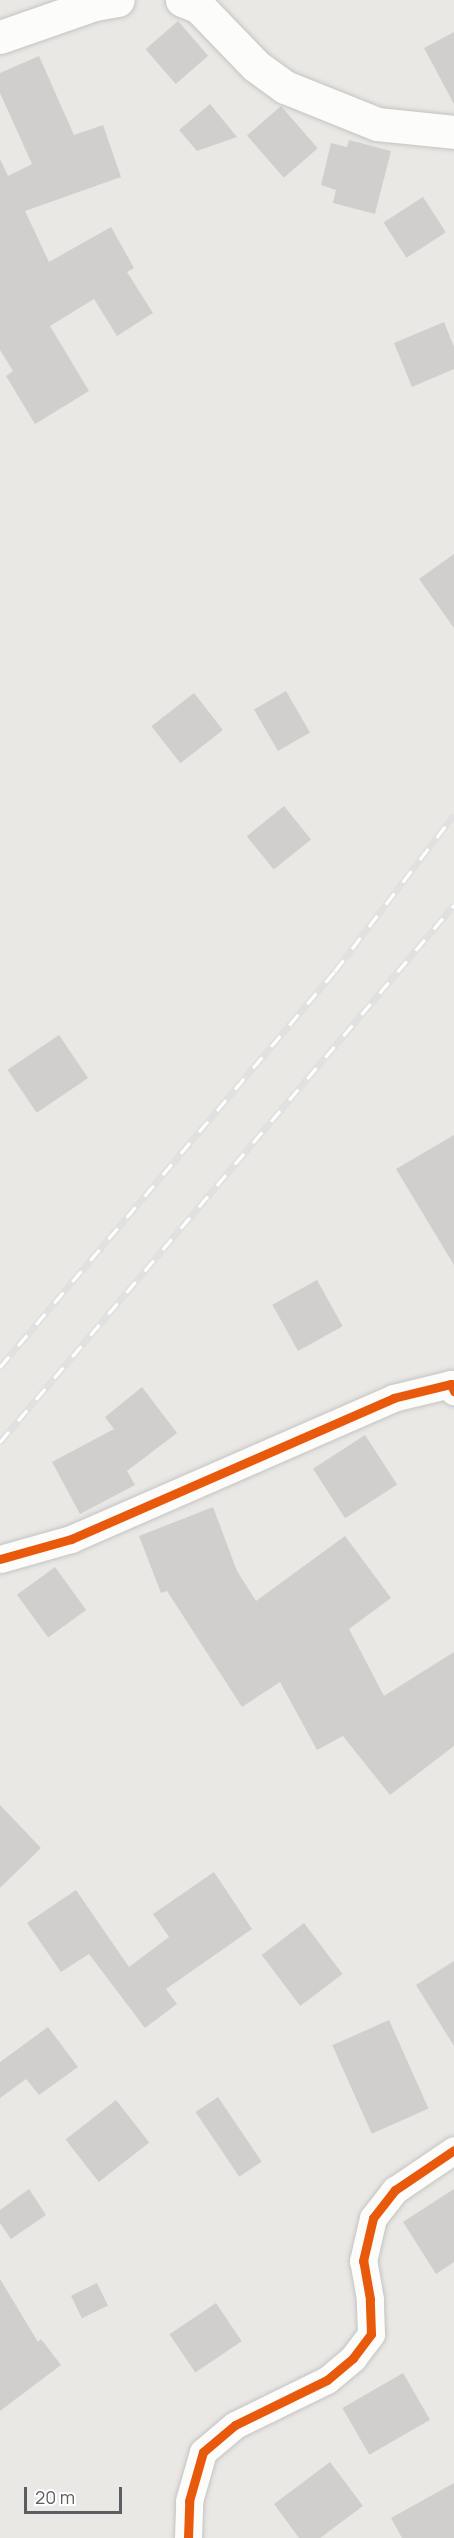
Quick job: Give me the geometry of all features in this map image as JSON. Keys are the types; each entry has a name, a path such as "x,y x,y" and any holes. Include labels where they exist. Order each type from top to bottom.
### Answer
{"main road":[{"path":"0,37 94,4 118,0"},
{"path":"182,0 199,7 256,66 285,87 377,124 454,132"}],"street":[{"path":"0,1560 70,1539 393,1398 453,1386"},
{"path":"188,2538 189,2501 203,2452 235,2425 327,2380 353,2358 371,2334 370,2299 363,2261 372,2218 395,2190 454,2150"}],"building":[{"path":"178,21 208,56 176,84 146,49"},
{"path":"454,32 454,104 424,48"},
{"path":"39,56 74,135 103,125 121,177 25,211 49,262 111,227 134,268 127,272 153,313 117,336 94,299 50,326 89,391 35,424 6,376 13,371 0,350 0,159 8,176 32,164 0,93 0,73"},
{"path":"210,104 237,137 197,151 179,130"},
{"path":"281,106 318,148 284,178 247,136"},
{"path":"349,140 391,151 375,214 333,203 336,190 321,185 331,143 347,147"},
{"path":"423,197 446,232 406,258 384,223"},
{"path":"444,322 454,347 454,369 412,387 394,343"},
{"path":"454,554 454,628 419,579"},
{"path":"286,691 310,733 278,751 254,710"},
{"path":"194,693 223,730 180,763 151,726"},
{"path":"284,806 311,839 274,870 247,836"},
{"path":"59,1035 88,1078 37,1113 8,1070"},
{"path":"454,1135 454,1265 396,1169"},
{"path":"317,1280 343,1326 298,1351 272,1305"},
{"path":"142,1387 177,1433 127,1471 135,1485 80,1514 52,1462 114,1429 105,1417"},
{"path":"365,1435 397,1484 345,1518 313,1469"},
{"path":"213,1507 237,1571 256,1601 345,1536 391,1598 349,1629 384,1696 454,1652 454,1746 390,1795 343,1736 317,1750 280,1682 242,1707 167,1591 161,1593 139,1536"},
{"path":"55,1567 86,1610 48,1638 17,1595"},
{"path":"0,1805 41,1848 0,1888"},
{"path":"214,1872 252,1929 166,1989 177,2004 145,2028 89,1954 61,1972 27,1923 76,1890 129,1967 169,1937 153,1914"},
{"path":"304,1923 343,1974 300,2006 262,1955"},
{"path":"454,1961 454,2046 416,1985"},
{"path":"389,2020 428,2109 372,2134 332,2045"},
{"path":"48,2027 78,2067 39,2095 26,2079 0,2098 0,2062"},
{"path":"218,2097 262,2162 239,2177 196,2112"},
{"path":"116,2100 149,2143 99,2182 66,2139"},
{"path":"29,2189 46,2215 11,2239 0,2223 0,2210"},
{"path":"454,2189 454,2262 436,2274 403,2222"},
{"path":"0,2279 38,2342 41,2339 61,2365 0,2411"},
{"path":"97,2283 108,2305 82,2318 71,2296"},
{"path":"216,2303 242,2341 195,2372 170,2334"},
{"path":"403,2373 430,2420 369,2455 342,2408"},
{"path":"330,2462 363,2506 320,2538 299,2538 274,2504"},
{"path":"454,2483 454,2538 402,2538 391,2518"}],"railway":[{"path":"0,1367 335,971 454,815"},
{"path":"0,1442 454,905"}],"cycle path":[{"path":"0,1559 71,1539 393,1398 451,1384 454,1391"},
{"path":"188,2538 189,2501 203,2452 235,2425 327,2380 353,2358 371,2334 370,2299 363,2261 373,2218 395,2190 454,2150"}]}
